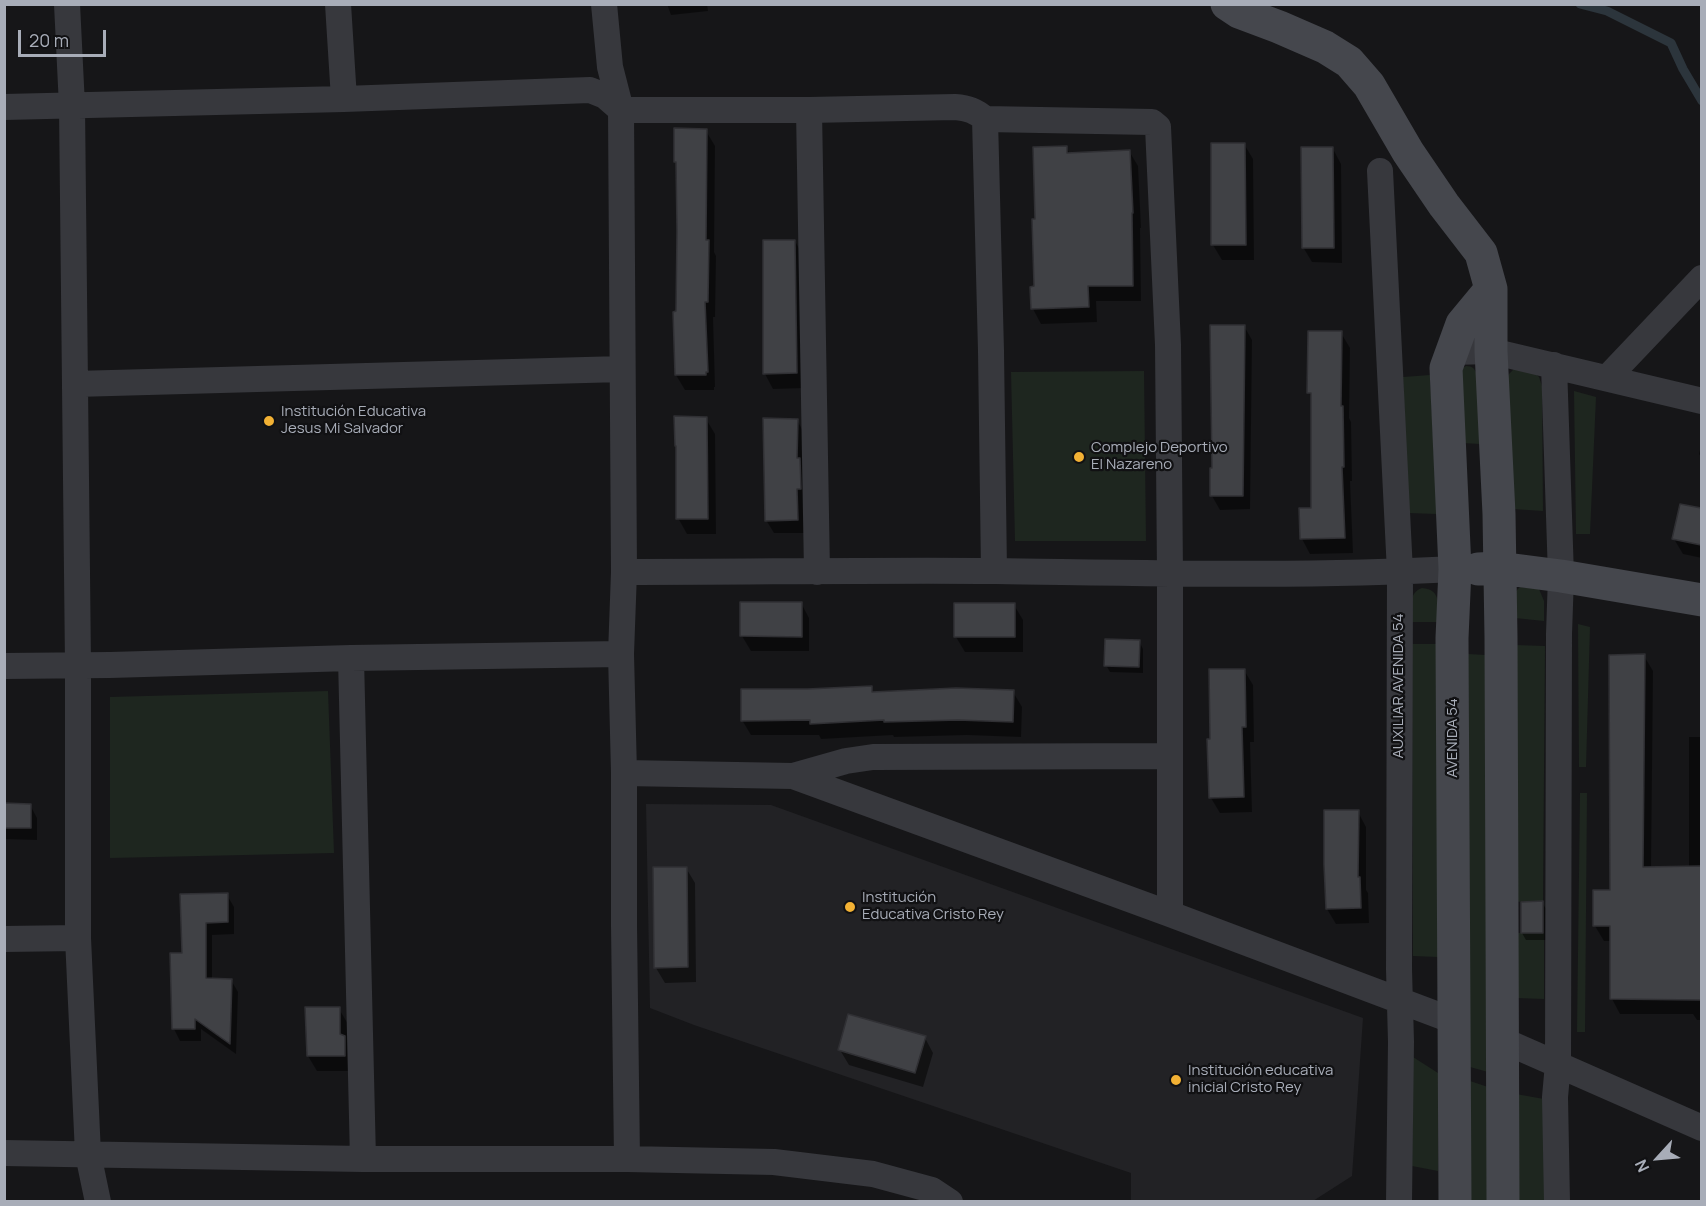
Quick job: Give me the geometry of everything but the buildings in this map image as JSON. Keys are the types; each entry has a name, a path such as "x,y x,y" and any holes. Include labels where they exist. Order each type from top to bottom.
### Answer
{"main road":[{"path":"1227,4 1239,12 1325,47 1349,62 1369,85 1420,170 1481,253 1491,289 1491,351 1502,637 1503,1202"},
{"name":"AVENIDA 54","path":"1455,1202 1452,638 1455,569 1446,368 1462,324 1491,289"},
{"path":"1455,569 1499,568 1701,600"}],"street":[{"path":"67,4 72,106 78,666 78,938 88,1154 98,1202"},
{"path":"338,4 344,99"},
{"path":"604,4 610,67 621,110 624,572 621,654 627,1159"},
{"path":"4,107 344,99 590,90 605,96 621,110 956,107 969,109 985,119 1152,122 1158,128 1168,345 1170,914"},
{"path":"809,110 817,572"},
{"path":"985,119 992,351 994,571"},
{"name":"AUXILIAR AVENIDA 54","path":"1380,171 1400,572 1399,1202"},
{"path":"1607,378 1701,278"},
{"path":"1452,352 1491,351 1701,401"},
{"path":"1554,365 1560,576 1558,1064 1555,1097 1557,1202"},
{"path":"75,384 622,369"},
{"path":"624,572 994,571 1170,574 1400,572 1455,569"},
{"path":"4,666 621,654"},
{"path":"351,658 363,1159"},
{"path":"624,773 793,777 846,761 873,757 1170,756"},
{"path":"793,777 1170,914 1454,1021"},
{"path":"4,939 78,938"},
{"path":"1502,1040 1701,1128"},
{"path":"4,1153 363,1159 627,1159 774,1162 873,1174 932,1190 950,1202"}],"shaded area":[{"path":"1466,366 1473,368 1477,375 1480,444 1462,443 1461,369"},
{"path":"1514,369 1534,372 1539,377 1542,386 1543,511 1513,509 1506,381"},
{"path":"1144,371 1146,541 1015,541 1011,372"},
{"path":"1430,375 1437,514 1408,513 1403,377"},
{"path":"1574,391 1596,397 1590,534 1576,534"},
{"path":"1520,587 1539,589 1544,601 1544,621 1515,618 1516,591"},
{"path":"1422,588 1436,595 1438,622 1411,622 1412,597"},
{"path":"1578,624 1590,627 1586,767 1579,767"},
{"path":"1412,644 1438,644 1438,957 1413,956"},
{"path":"1515,645 1545,646 1543,901 1515,902"},
{"path":"1468,654 1486,655 1488,1072 1470,1067"},
{"path":"328,691 334,853 110,858 110,697"},
{"path":"1580,793 1587,793 1585,1032 1577,1032"},
{"name":"Institución Educativa Cristo Rey","path":"646,804 771,805 1363,1018 1352,1176 1313,1201 1135,1201 1131,1200 1131,1173 694,1025 650,1008"},
{"path":"1516,933 1544,933 1544,999 1516,998"},
{"path":"1413,1057 1438,1073 1438,1171 1412,1166"},
{"path":"1470,1081 1488,1087 1489,1201 1470,1202"},
{"path":"1516,1094 1544,1099 1545,1201 1515,1202"}],"waterway":[{"path":"1580,4 1607,11 1671,43 1702,101"}],"place":[{"name":"Institución Educativa Jesus Mi Salvador","path":"269,421"},
{"name":"Complejo Deportivo El Nazareno","path":"1079,457"},
{"name":"Institución Educativa Cristo Rey","path":"850,907"},
{"name":"Institución educativa inicial Cristo Rey","path":"1176,1080"}]}
